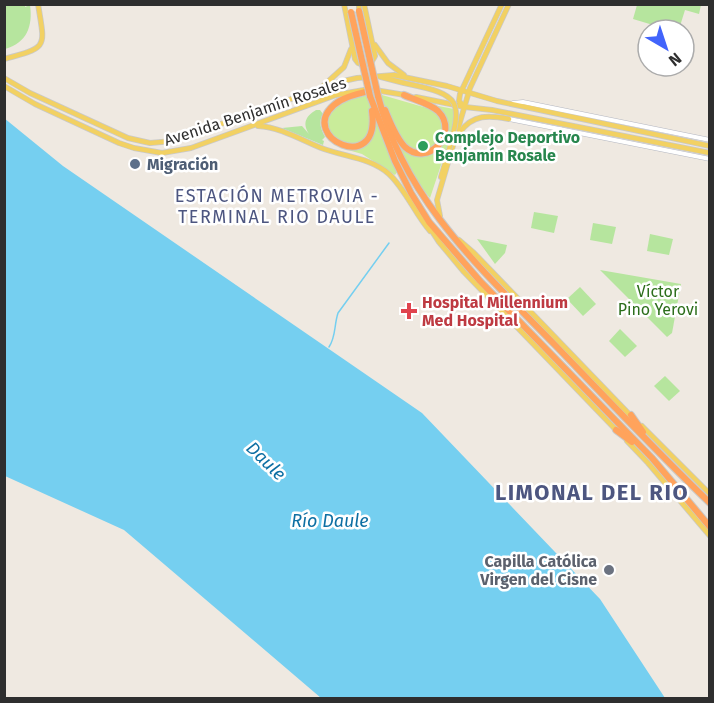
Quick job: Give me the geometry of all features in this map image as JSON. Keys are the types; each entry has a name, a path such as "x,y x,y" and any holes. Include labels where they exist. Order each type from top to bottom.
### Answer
{"highway":[{"path":"361,6 378,96 391,144 417,188 486,275 710,505"},
{"path":"351,12 371,93 420,209 480,281 650,456 710,527"},
{"path":"371,93 373,127 365,142 354,147 338,144 329,135 326,119 330,109 340,101 371,93"},
{"path":"378,96 398,136 409,150 424,153 439,146 445,134 444,122 438,112 404,95"},
{"path":"631,415 656,450"},
{"path":"616,430 650,456"},
{"path":"689,503 710,522"}],"main road":[{"path":"4,59 35,51 41,44 43,36 38,4"},
{"path":"344,4 351,44 356,61 360,64 371,63 375,56 372,37"},
{"path":"349,4 351,12"},
{"path":"465,107 459,101 461,91 502,4"},
{"path":"437,200 468,93 509,4"},
{"path":"361,6 380,54 392,68 415,79"},
{"path":"319,89 344,67 349,57 351,44"},
{"path":"375,76 400,76 415,79 497,101 710,146"},
{"path":"375,76 436,90 447,95 452,101 457,113 457,121 437,200 438,211 449,231 474,253 710,494"},
{"name":"Avenida Benjamín Rosales","path":"4,78 30,93 128,138 156,143 173,141 319,89 349,80 375,76"},
{"name":"Avenida Benjamín Rosales","path":"4,86 35,105 104,136 134,148 152,152 185,150 336,95 371,93 404,95 492,110 672,149 710,153"},
{"path":"492,110 509,119"},
{"path":"457,137 468,123 480,117 494,116 509,119"},
{"path":"253,126 273,128 327,150 345,153 380,168 394,179 417,215 476,285 648,462 710,536"},
{"path":"420,209 439,242"}],"street":[{"path":"497,101 523,102 710,140"},
{"path":"509,119 672,149 710,159"}],"green space":[{"path":"5,4 25,5 25,7 30,5 31,13 27,33 19,43 5,49"},
{"path":"637,4 701,5 699,14 685,10 682,18 633,19"},
{"name":"Complejo Deportivo Benjamín Rosale","path":"382,95 427,108 433,105 454,109 454,126 430,198 417,182 390,129 380,132 397,172 395,175 362,154 348,150 361,147 356,144 341,143 331,133 328,120 340,105 358,97"},
{"path":"316,110 320,110 323,114 320,123 325,137 322,140 323,145 282,128 302,126 309,134 306,120"},
{"path":"534,212 558,216 554,233 531,228"},
{"path":"593,223 616,227 612,244 590,240"},
{"path":"650,234 673,239 669,255 647,251"},
{"path":"477,239 507,245 505,253 495,264"},
{"name":"Víctor Pino Yerovi","path":"600,270 681,284 672,333 667,337"},
{"path":"580,287 596,304 583,316 567,299"},
{"path":"620,329 637,346 625,357 609,341"},
{"path":"665,376 680,391 669,401 654,386"}],"water":[{"name":"Río Daule","path":"4,118 63,166 422,413 600,599 665,698 321,698 124,530 5,476"}],"waterway":[{"path":"329,347 333,339 338,313 389,243"}],"place":[{"name":"Complejo Deportivo Benjamín Rosale","path":"423,146"},
{"name":"Migración","path":"135,164"},
{"name":"Hospital Millennium Med Hospital","path":"409,311"},
{"name":"Capilla Católica Virgen del Cisne","path":"609,570"}],"district":[{"name":"ESTACIÓN METROVIA - TERMINAL RIO DAULE","path":"277,206"},
{"name":"LIMONAL DEL RIO","path":"592,492"}],"water label":[{"name":"Daule","path":"266,461"}]}
